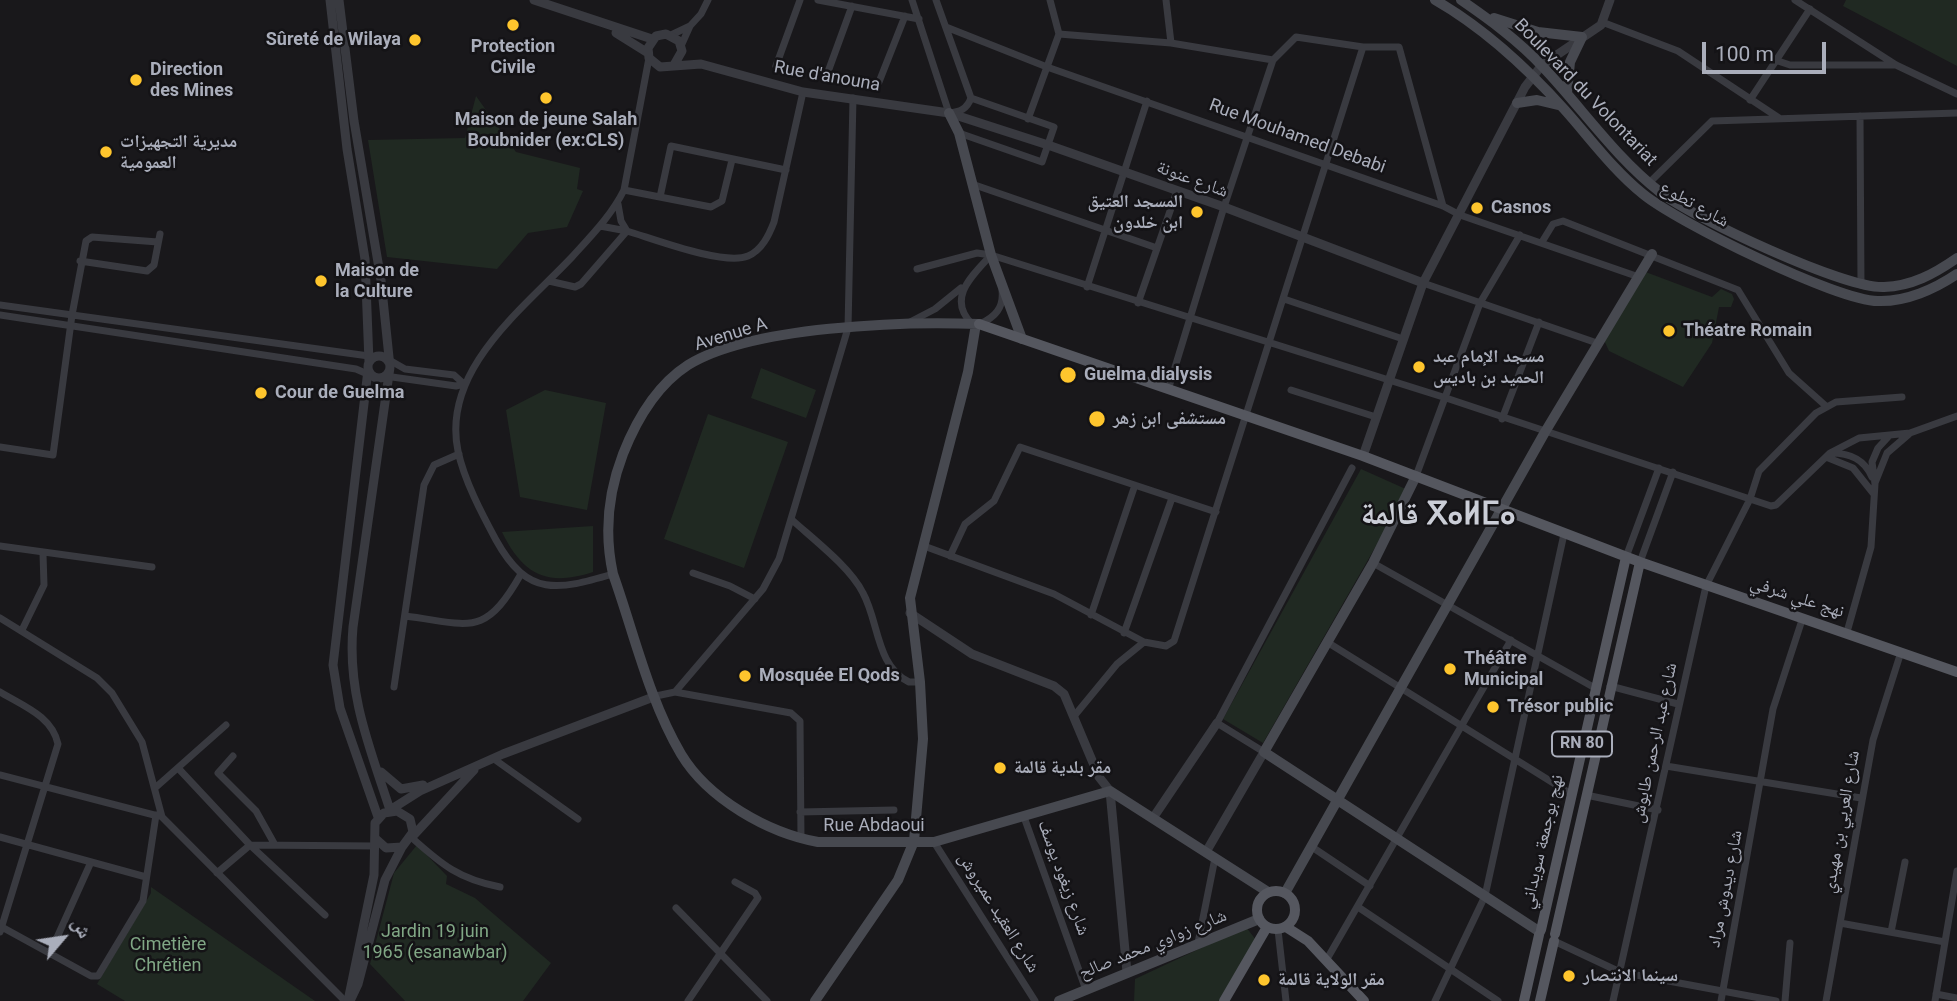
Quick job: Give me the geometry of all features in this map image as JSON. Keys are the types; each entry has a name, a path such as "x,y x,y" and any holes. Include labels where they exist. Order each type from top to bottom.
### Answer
{"main road":[{"name":"شارع تطوع","path":"1435,0 1490,38 1532,76 1642,194 1662,208 1795,274 1848,296 1878,302 1909,296 1939,286 1957,274"},
{"name":"Boulevard du Volontariat","path":"1461,0 1542,65 1649,183 1683,208 1806,264 1861,285 1904,285 1922,279 1957,258"},
{"path":"1480,13 1538,32 1582,37 1570,62 1567,93"},
{"path":"1517,103 1537,100 1563,108"},
{"path":"949,113 959,133 991,255 1021,339"},
{"path":"1595,146 1605,137"},
{"path":"1285,892 1545,432 1636,276 1652,254"},
{"name":"Avenue A","path":"656,696 613,573 607,519 619,464 640,419 671,379 704,358 747,343 848,328 908,323 951,321 976,324"},
{"path":"815,1001 898,880 914,841 923,739 920,682 910,598 968,372 976,324"},
{"name":"نهج علي شرفي","path":"976,324 1363,456 1626,557 1957,672"},
{"path":"1416,476 1373,562 1264,752 1540,932 1548,928 1554,937"},
{"name":"نهج بوجمعة سويداني","path":"1524,1001 1626,557"},
{"name":"نهج بوجمعة سويداني","path":"1540,1001 1640,562"},
{"name":"Rue Abdaoui","path":"656,696 672,736 696,774 747,814 801,839 818,842 934,842 1110,791"},
{"path":"1110,791 1268,892 1285,892"},
{"path":"1268,892 1257,906 1272,926 1308,941"},
{"path":"1285,892 1295,904 1295,915 1308,941 1364,1001"},
{"path":"1224,1001 1272,926 1295,915"},
{"name":"شارع زواوي محمد صالح","path":"1059,1001 1198,943 1272,926"}],"street":[{"path":"330,0 347,149 365,258 378,367 333,665 340,708 378,817 374,830 374,875 348,1001"},
{"path":"339,0 356,131 381,280 378,367 350,655 354,692 390,810"},
{"path":"534,0 602,25 652,39 661,34 671,35 690,26"},
{"path":"674,65 690,26 701,14 708,0"},
{"path":"775,66 800,0"},
{"path":"818,0 919,19"},
{"path":"913,0 949,113 964,109 971,98"},
{"path":"936,0 971,98"},
{"path":"1028,119 1059,34 1050,0"},
{"path":"1166,0 1171,43"},
{"path":"1363,456 1423,283 1517,103 1532,76 1542,65 1602,23 1611,0"},
{"path":"1795,0 1896,65 1957,94"},
{"path":"829,69 852,6"},
{"path":"1750,100 1810,9"},
{"path":"879,82 905,16"},
{"path":"1602,23 1678,51 1779,118"},
{"path":"602,25 665,68 701,64"},
{"name":"Rue Mouhamed Debabi","path":"946,27 1047,67 1247,135 1326,166 1443,206 1460,215 1636,276"},
{"path":"1059,34 1171,43 1273,60"},
{"path":"671,35 681,49 701,64"},
{"path":"1168,390 1223,207 1273,60 1296,37 1363,47 1399,47 1443,206"},
{"path":"613,573 567,587 551,587 521,574 495,539 458,454 460,401 464,384 477,363 618,203 624,190 651,59 652,39"},
{"path":"924,546 1054,594 1144,642 1166,646 1174,641 1363,47"},
{"path":"1778,61 1790,65 1896,65"},
{"name":"Rue d'anouna","path":"701,64 803,92 949,113"},
{"path":"600,226 728,258 745,257 758,249 770,232 803,92"},
{"path":"675,692 755,599 779,559 791,519 848,328 853,98"},
{"path":"959,133 1042,162 1048,145 1054,127 971,98"},
{"path":"1087,287 1147,101"},
{"name":"شارع عنونة","path":"949,113 1223,207 1423,283"},
{"path":"1649,183 1712,121 1957,113"},
{"path":"1860,116 1861,285"},
{"path":"660,197 671,146 786,170"},
{"path":"624,190 711,207 717,205 724,195 732,160"},
{"path":"972,184 1157,248"},
{"path":"1138,303 1177,191"},
{"path":"618,203 621,221 627,231"},
{"path":"1542,242 1553,224 1563,221 1738,290 1789,373 1827,407 1836,402 1902,397"},
{"path":"549,281 575,287 581,284 627,231"},
{"path":"1416,476 1480,303 1520,235"},
{"path":"0,447 53,455 80,261 86,241 92,237 159,238 154,265 147,271 80,261"},
{"path":"917,269 977,253 991,255 1443,397 1502,419 1674,472 1771,506 1776,505 1828,455 1859,438 1910,433 1957,416"},
{"path":"908,323 935,309 965,285 991,255"},
{"path":"1423,283 1597,343"},
{"path":"965,285 961,307 976,324 998,312 1002,304 1001,286"},
{"path":"1284,299 1403,339"},
{"path":"0,304 378,367 451,384 464,384"},
{"path":"0,316 356,369 378,367 454,375 477,363"},
{"path":"1502,419 1539,322"},
{"path":"454,375 464,384"},
{"path":"451,384 460,401"},
{"path":"1291,390 1376,417"},
{"name":"شارع عبد الرحمن طابوش","path":"1613,1001 1658,810 1678,704 1706,586 1750,499 1759,471 1816,413 1827,407"},
{"path":"1847,632 1870,554 1875,484 1887,453 1910,433"},
{"path":"1875,484 1872,462 1878,448 1889,435"},
{"path":"950,556 965,524 994,501 1020,447 1216,512"},
{"path":"1828,455 1848,453 1856,457 1868,468 1875,484"},
{"path":"394,687 424,485 434,465 458,454"},
{"path":"1828,455 1853,468 1873,493"},
{"path":"1153,818 1217,723 1352,468"},
{"path":"1626,557 1659,468"},
{"path":"1640,562 1674,472"},
{"path":"1091,615 1135,485"},
{"path":"1124,633 1172,498"},
{"path":"791,519 859,586 879,642 894,671 909,682 920,682"},
{"path":"1435,1001 1485,897 1564,534"},
{"path":"0,546 152,567"},
{"path":"22,630 44,585 43,554"},
{"path":"1373,562 1595,688"},
{"path":"693,573 730,586 755,599"},
{"path":"405,616 475,625 487,620 521,574"},
{"path":"910,612 972,654 1054,686 1064,694 1099,777 1110,791 1127,972"},
{"path":"0,618 96,678 112,693 139,735 155,788 159,816 146,877 148,888 100,975 91,976 1,928 29,845 58,744 55,732 47,720 0,692"},
{"name":"شارع ديدوش مراد","path":"1721,1001 1773,709 1802,620"},
{"path":"1327,960 1511,640"},
{"path":"1075,715 1126,655 1144,642"},
{"path":"1327,642 1460,726 1516,757 1571,794"},
{"name":"شارع العربي بن مهيدي","path":"1826,1001 1873,740 1901,652"},
{"path":"1610,686 1678,704"},
{"path":"378,817 412,796 494,759 656,696 675,692 791,713 800,721 801,839"},
{"path":"1198,943 1211,855 1264,752 1217,723"},
{"path":"155,788 226,724"},
{"path":"233,756 218,773 256,811 275,845"},
{"path":"494,759 578,819"},
{"path":"376,766 387,780 401,789 445,780"},
{"path":"1666,766 1861,798"},
{"path":"348,1001 358,984 385,880 402,847 478,767"},
{"path":"178,768 250,845 325,915"},
{"path":"0,775 159,816 348,1001"},
{"path":"1586,795 1658,810"},
{"path":"390,810 405,814 410,819 411,837 451,871 475,882 500,887"},
{"path":"800,812 894,810"},
{"name":"شارع زيغود يوسف","path":"1024,817 1086,990"},
{"path":"0,837 146,877"},
{"path":"217,873 250,845 376,842 386,848 402,847"},
{"name":"شارع العقيد عميروش","path":"934,842 1035,1001"},
{"path":"1312,847 1370,886"},
{"path":"50,953 91,862"},
{"path":"1891,932 1905,862"},
{"path":"1957,871 1935,998 1957,998"},
{"path":"688,1001 758,898 755,893 735,882"},
{"path":"1358,907 1498,1001"},
{"path":"676,908 767,1001"},
{"path":"1840,923 1945,942"},
{"path":"1272,926 1286,1001"},
{"path":"1554,937 1620,972 1776,1001"},
{"path":"1785,1001 1790,943"}],"green space":[{"path":"1846,0 1957,0 1957,66 1843,6"},
{"path":"476,96 516,152 580,168 577,189 583,191 567,227 528,233 497,269 387,257 368,140 465,138"},
{"path":"1643,271 1712,297 1721,289 1732,294 1734,299 1731,307 1719,307 1712,343 1683,387 1609,351 1604,340"},
{"path":"761,368 816,390 806,418 751,398"},
{"path":"545,390 606,403 587,510 520,497 506,410"},
{"path":"708,414 788,442 744,568 664,539"},
{"path":"1361,469 1408,490 1263,743 1223,719"},
{"path":"593,526 593,572 562,578 538,574 528,568 510,547 502,532"},
{"name":"Jardin 19 juin 1965 (esanawbar)","path":"417,845 447,876 446,884 475,898 551,963 523,1001 405,1001 370,964 394,873"},
{"name":"Cimetière Chrétien","path":"151,887 315,1001 125,1001 97,984 151,893"},
{"path":"1246,927 1256,940 1219,1001 1134,1001 1135,979"}],"place":[{"name":"Protection Civile","path":"513,25"},
{"name":"Sûreté de Wilaya","path":"415,40"},
{"name":"Direction des Mines","path":"136,80"},
{"name":"Maison de jeune Salah Boubnider (ex:CLS)","path":"546,98"},
{"name":"مديرية التجهيزات العمومية","path":"106,152"},
{"name":"Casnos","path":"1477,208"},
{"name":"المسجد العتيق ابن خلدون","path":"1197,212"},
{"name":"Maison de la Culture","path":"321,281"},
{"name":"Théatre Romain","path":"1669,331"},
{"name":"مسجد الإمام عبد الحميد بن باديس","path":"1419,367"},
{"name":"Guelma dialysis","path":"1068,375"},
{"name":"Cour de Guelma","path":"261,393"},
{"name":"مستشفى ابن زهر","path":"1097,419"},
{"name":"Théâtre Municipal","path":"1450,669"},
{"name":"Mosquée El Qods","path":"745,676"},
{"name":"Trésor public","path":"1493,707"},
{"name":"مقر بلدية قالمة","path":"1000,768"},
{"name":"سينما الانتصار","path":"1569,976"},
{"name":"مقر الولاية قالمة","path":"1264,980"}],"district":[{"name":"قالمة ⴳⴰⵍⵎⴰ","path":"1438,516"}]}
